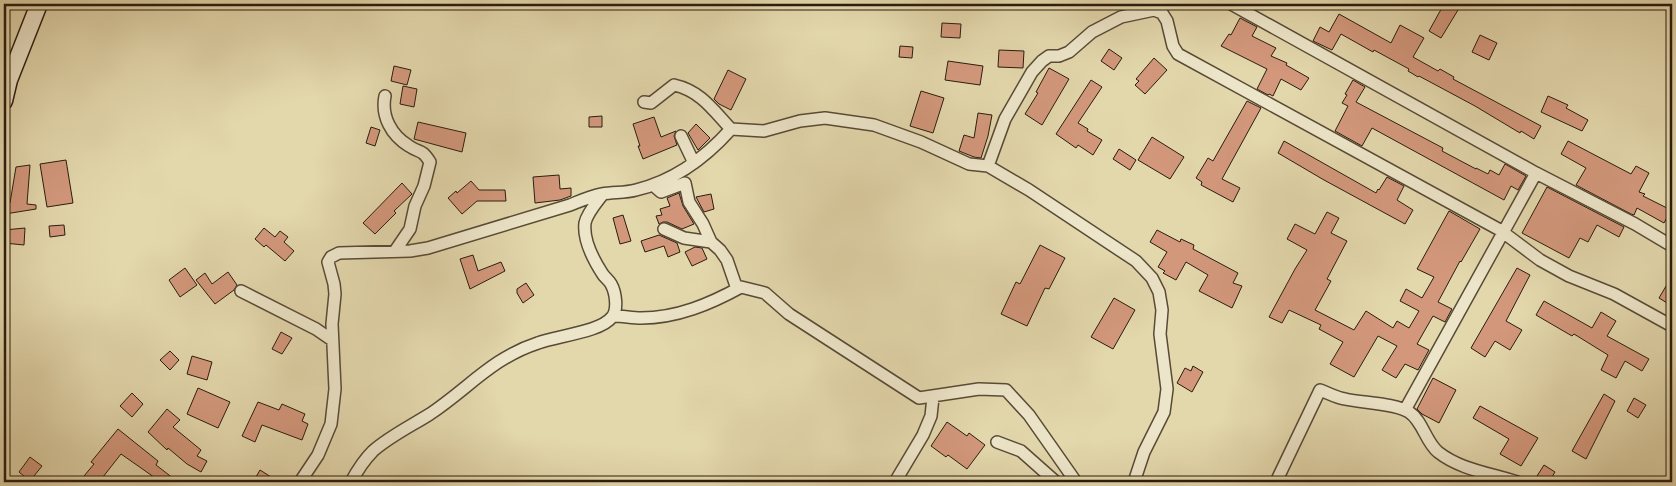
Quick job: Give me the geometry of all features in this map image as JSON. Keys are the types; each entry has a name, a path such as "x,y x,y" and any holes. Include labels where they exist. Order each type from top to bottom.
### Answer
{"street":[{"path":"4,102 6,76 39,4"},
{"path":"1231,4 1536,174 1635,224 1672,246"},
{"path":"988,166 1005,119 1032,72 1042,61 1050,56 1059,56 1069,52 1092,32 1121,18 1154,10 1162,14 1167,21 1173,46 1178,54 1502,232 1540,260 1569,276 1614,294 1672,326"},
{"path":"644,102 651,103 674,86 683,87 699,95 732,129 764,131 800,121 825,118 874,125 921,142 969,164 988,166 1029,190 1136,261 1152,278 1159,292 1162,310 1160,334 1167,390 1164,412 1144,452 1134,482"},
{"path":"385,96 384,103 387,123 408,146 424,152 430,162 424,186 415,206 410,229 395,252"},
{"path":"300,482 318,454 331,424 335,389 332,324 335,294 328,262 331,257 338,253 395,252 428,248 603,194 622,193 652,185 694,162 732,129"},
{"path":"682,136 694,162"},
{"path":"1405,410 1502,232 1536,174"},
{"path":"652,185 661,192 685,183 689,202 703,224 711,242 727,260 737,289"},
{"path":"351,482 373,452 397,433 431,413 501,359 538,342 585,331 606,323 614,316 616,300 611,285 593,258 587,243 585,230 586,221 603,194"},
{"path":"664,229 684,238 711,242"},
{"path":"614,316 642,318 681,313 710,303 741,287 765,293 789,314 919,398 979,390 1006,390 1029,415 1076,482"},
{"path":"241,291 316,329 332,340"},
{"path":"1276,482 1320,390 1343,399 1405,410 1416,418 1430,443 1438,452 1460,465 1516,482"},
{"path":"895,482 923,435 931,416 933,397"},
{"path":"997,442 1021,451 1056,482"}],"building":[{"path":"1444,4 1458,10 1441,38 1429,31"},
{"path":"1339,14 1391,43 1400,25 1424,38 1413,57 1438,71 1440,69 1454,77 1453,79 1541,126 1534,139 1418,77 1408,71 1409,69 1341,34 1332,50 1313,41 1320,27 1329,32"},
{"path":"1240,18 1257,27 1252,36 1276,48 1271,56 1287,63 1286,65 1309,78 1301,90 1281,79 1273,96 1257,89 1267,69 1221,46 1229,34 1231,35"},
{"path":"942,23 961,24 960,38 941,37"},
{"path":"1480,35 1497,43 1489,60 1472,52"},
{"path":"900,46 913,47 912,58 899,57"},
{"path":"1109,49 1122,58 1114,70 1101,61"},
{"path":"999,50 1024,51 1023,68 998,67"},
{"path":"1154,58 1167,70 1145,94 1135,85 1139,81 1136,79"},
{"path":"948,61 983,66 980,85 945,80"},
{"path":"394,66 411,70 407,85 391,81"},
{"path":"1049,68 1069,79 1042,125 1025,114 1038,93 1036,92"},
{"path":"728,70 746,79 731,110 714,99"},
{"path":"1091,80 1102,87 1078,123 1102,140 1093,155 1078,145 1076,148 1056,134"},
{"path":"1353,80 1365,87 1356,102 1443,148 1442,151 1488,174 1490,170 1499,175 1505,164 1526,176 1518,190 1511,186 1504,200 1372,128 1362,146 1335,131 1348,106 1342,103"},
{"path":"403,86 417,89 414,107 400,104"},
{"path":"921,91 944,98 933,133 910,126"},
{"path":"1548,96 1568,105 1566,108 1588,120 1582,131 1541,112"},
{"path":"1247,101 1261,108 1222,179 1240,188 1233,202 1201,185 1202,182 1196,178 1208,158 1213,161"},
{"path":"978,113 992,115 981,158 959,151 964,135 974,138"},
{"path":"602,116 602,127 589,127 589,117"},
{"path":"654,117 661,137 676,131 674,136 677,145 643,159 633,124"},
{"path":"418,122 466,133 462,152 414,139"},
{"path":"696,124 710,138 698,150 688,133"},
{"path":"371,127 380,130 375,146 366,143"},
{"path":"1152,137 1184,157 1170,179 1138,160"},
{"path":"1284,141 1376,193 1387,177 1404,186 1397,200 1413,210 1405,224 1278,153"},
{"path":"1568,141 1631,174 1636,166 1649,173 1639,192 1645,194 1643,196 1671,210 1664,223 1637,208 1634,215 1631,214 1576,185 1586,168 1561,154"},
{"path":"1119,149 1136,160 1130,170 1113,159"},
{"path":"66,160 73,203 47,207 40,164"},
{"path":"30,165 27,204 36,205 36,209 5,214 6,203 10,203 16,167"},
{"path":"559,175 560,189 571,188 571,196 560,200 535,203 533,177"},
{"path":"471,181 479,190 505,190 506,201 477,201 462,214 448,198"},
{"path":"402,183 412,194 394,211 396,213 375,234 363,223"},
{"path":"1547,187 1624,227 1619,237 1597,225 1588,242 1580,238 1569,258 1522,233"},
{"path":"679,193 683,206 694,224 682,229 667,222 659,224 656,216 662,215 660,209 670,206 667,198"},
{"path":"711,194 714,209 704,212 696,197"},
{"path":"1449,211 1480,229 1438,302 1452,309 1445,322 1433,316 1417,344 1429,350 1418,370 1405,364 1396,378 1382,370 1397,346 1378,336 1354,377 1330,364 1343,342 1319,329 1321,325 1289,310 1282,323 1269,317 1307,250 1287,239 1295,224 1315,234 1327,212 1339,218 1331,233 1347,241 1327,279 1331,281 1315,310 1354,330 1366,311 1393,328 1397,321 1409,328 1419,311 1400,301 1406,289 1422,298 1434,277 1417,269"},
{"path":"623,215 631,241 620,244 613,218"},
{"path":"64,225 65,235 50,237 49,226"},
{"path":"25,228 24,245 4,243 4,230"},
{"path":"264,228 275,237 280,231 288,237 284,242 294,251 285,261 266,245 264,247 255,239"},
{"path":"1157,230 1180,242 1181,239 1194,245 1193,249 1238,273 1233,283 1242,286 1232,308 1199,291 1208,275 1186,262 1176,280 1163,273 1165,271 1158,267 1167,252 1150,242"},
{"path":"659,235 677,243 680,252 668,257 664,246 645,252 641,241"},
{"path":"1040,245 1065,258 1049,289 1045,288 1027,326 1001,314 1016,282 1020,284"},
{"path":"695,247 702,248 707,259 692,266 685,252"},
{"path":"473,255 478,271 501,262 505,271 470,289 460,259"},
{"path":"185,268 197,285 180,297 169,280"},
{"path":"1517,268 1530,275 1506,321 1522,330 1510,350 1495,341 1485,357 1471,348"},
{"path":"228,272 237,285 234,290 215,304 196,280 205,273 212,284"},
{"path":"1672,276 1672,306 1659,298"},
{"path":"526,283 534,295 523,303 517,293 517,289"},
{"path":"1114,298 1135,310 1113,349 1091,337"},
{"path":"1544,301 1592,328 1601,312 1616,321 1607,336 1649,359 1642,371 1625,361 1616,378 1601,370 1608,355 1574,334 1572,336 1536,315"},
{"path":"281,332 292,338 282,354 272,349"},
{"path":"170,351 179,360 170,370 160,360"},
{"path":"192,356 212,362 207,380 187,374"},
{"path":"1193,366 1203,372 1192,392 1177,383 1185,368 1191,371"},
{"path":"1433,378 1456,390 1439,423 1422,414 1417,409"},
{"path":"198,388 230,402 218,428 187,414"},
{"path":"132,393 143,404 132,417 120,406"},
{"path":"1604,394 1615,401 1586,459 1572,451"},
{"path":"1634,398 1646,405 1638,418 1627,411"},
{"path":"258,402 279,410 282,404 305,414 302,421 308,424 302,440 262,425 255,442 242,436"},
{"path":"1480,406 1538,438 1521,466 1500,454 1509,439 1473,418"},
{"path":"167,409 180,420 173,427 201,450 197,456 207,461 201,472 187,464 168,448 167,450 148,432"},
{"path":"947,422 967,436 969,433 985,445 967,469 948,455 946,457 931,446"},
{"path":"118,429 158,461 156,465 178,482 161,482 121,454 99,482 79,482 94,464 91,462"},
{"path":"30,457 42,466 30,481 19,472"},
{"path":"1544,465 1555,472 1549,482 1537,476"},
{"path":"260,470 279,482 253,482"}]}
